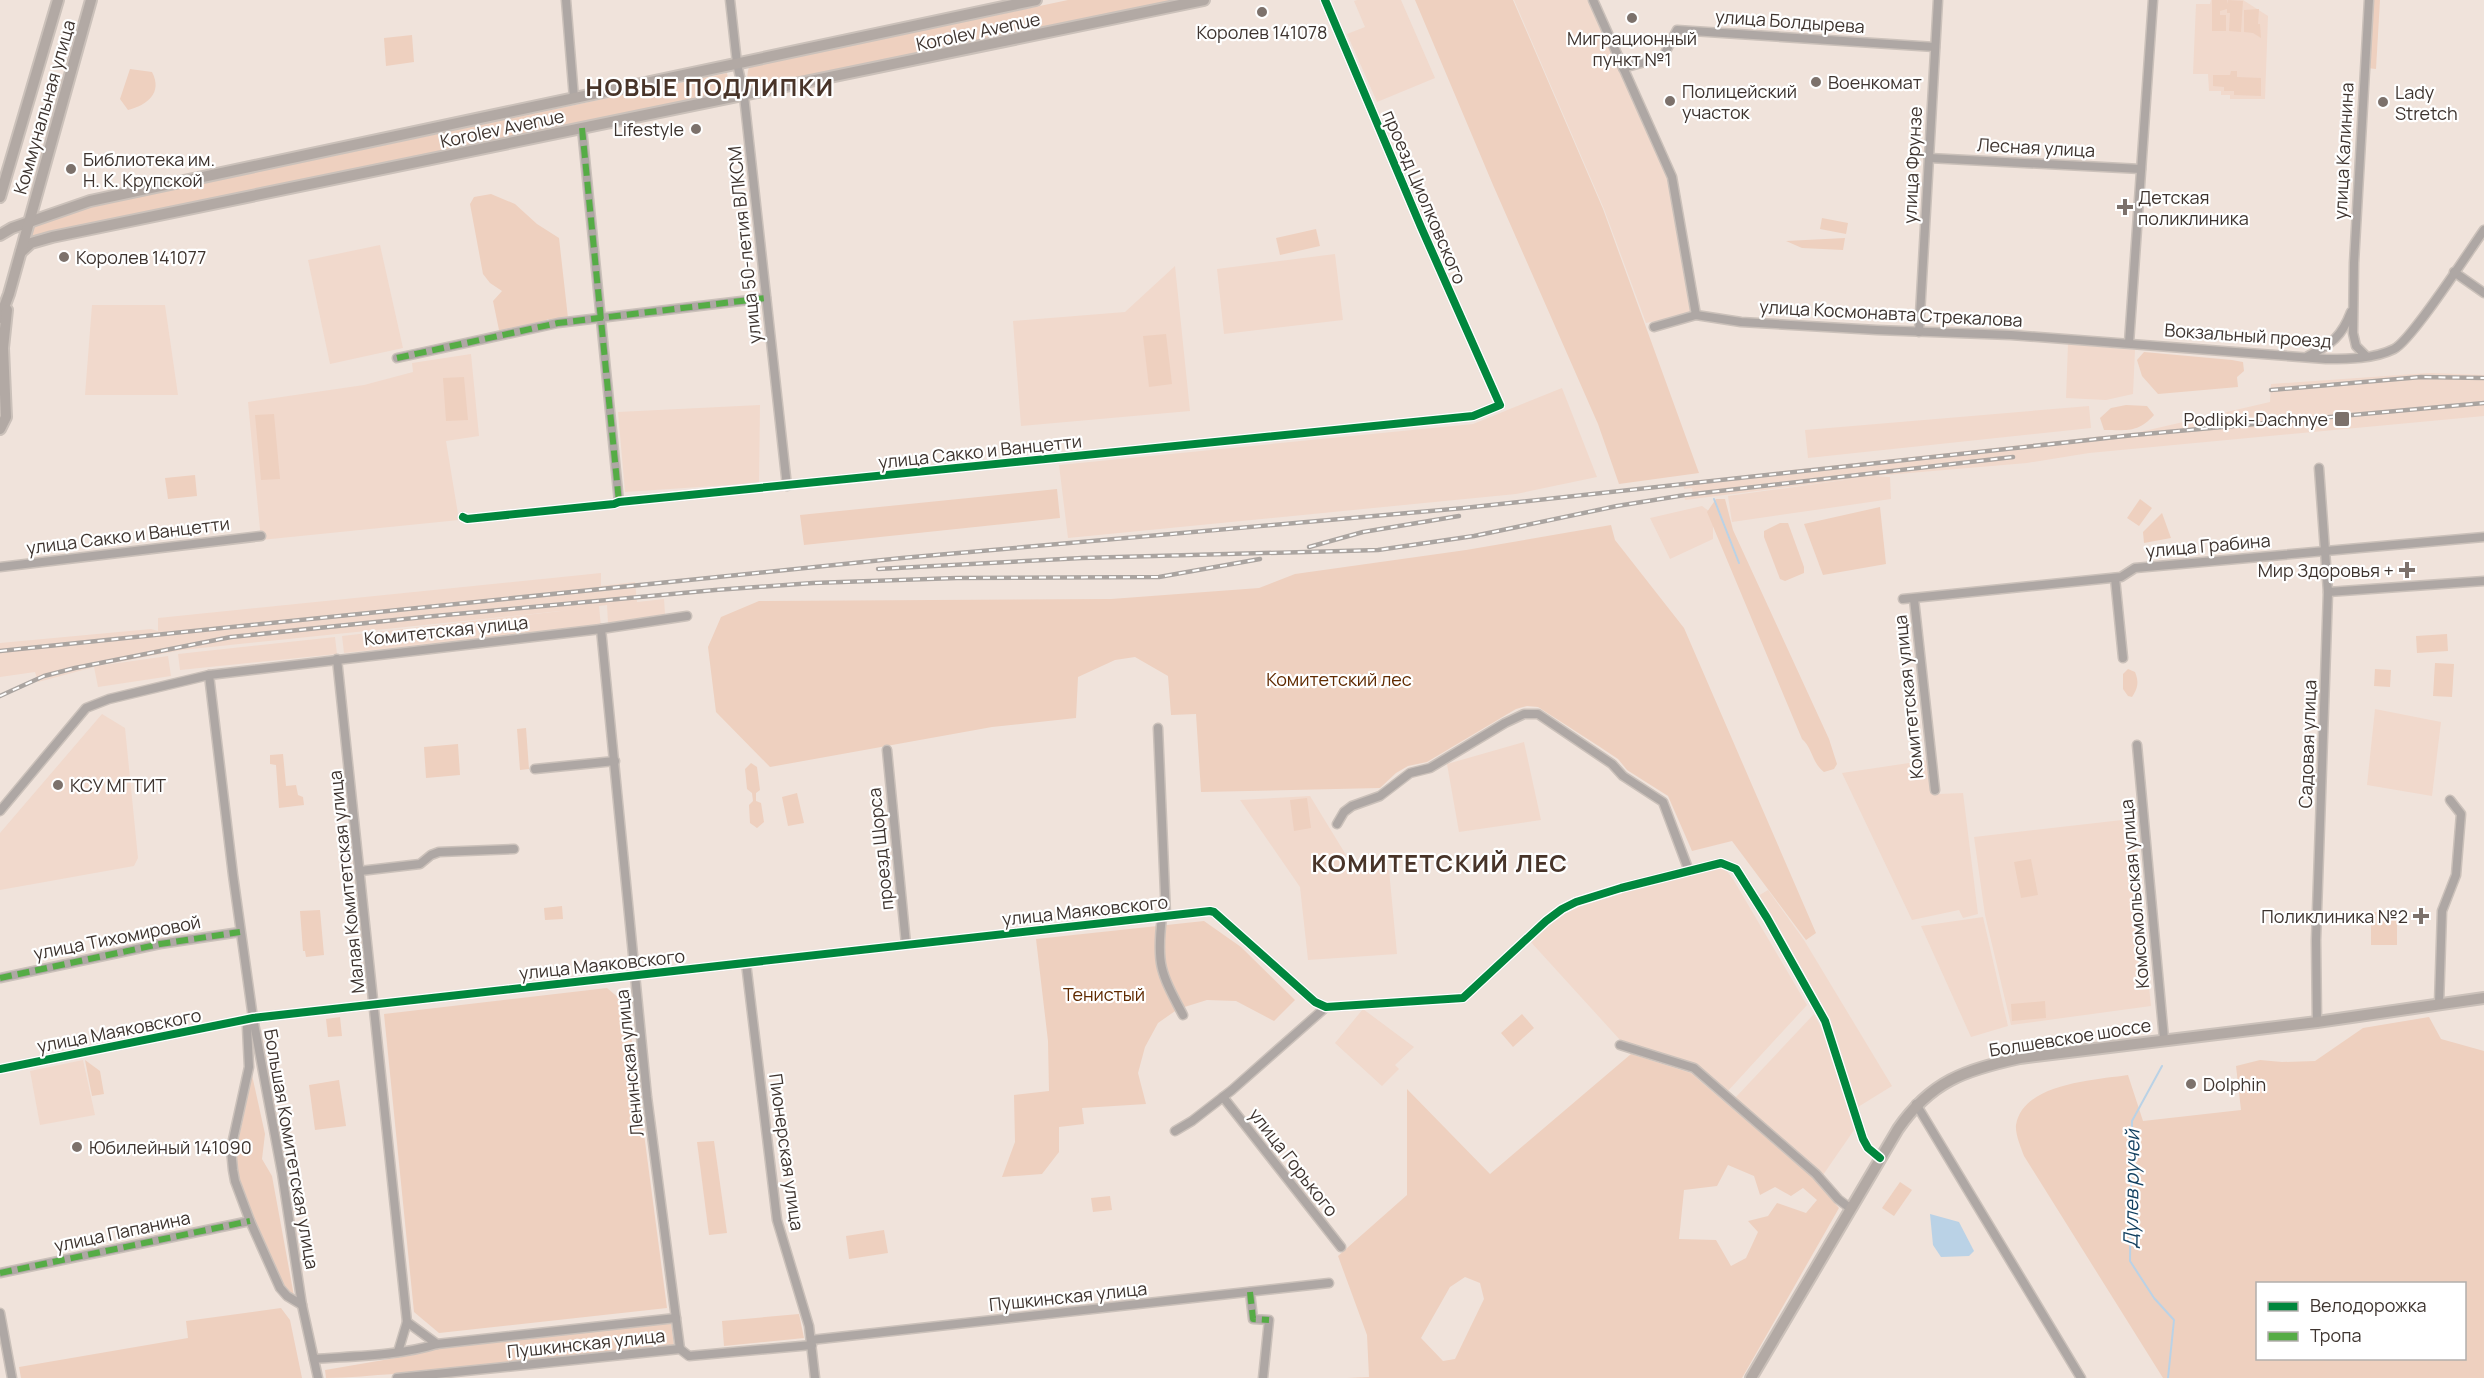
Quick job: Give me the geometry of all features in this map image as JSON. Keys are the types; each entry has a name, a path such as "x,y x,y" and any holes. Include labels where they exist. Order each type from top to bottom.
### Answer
{"main road":[{"name":"Коммунальная улица","path":"0,197 58,0"},
{"name":"Коммунальная улица","path":"9,294 92,0"},
{"name":"Korolev Avenue","path":"0,235 86,201 1036,0"},
{"name":"Korolev Avenue","path":"21,252 31,243 52,237 1204,0"},
{"path":"0,318 9,294"},
{"path":"0,429 6,417 3,348 9,294"},
{"path":"0,413 0,429"},
{"name":"Болшевское шоссе","path":"1751,1378 1880,1158 1916,1104 1948,1081 1982,1067 2020,1058 2317,1022 2484,998"}],"street":[{"path":"566,0 574,98"},
{"name":"улица 50-летия ВЛКСМ","path":"730,0 737,63 744,96 787,486"},
{"name":"проезд Циолковского","path":"1325,0 1421,227 1500,405"},
{"path":"1593,0 1672,177 1696,315"},
{"name":"улица Фрунзе","path":"1919,332 1938,0"},
{"path":"2128,343 2153,0"},
{"name":"улица Калинина","path":"2366,356 2356,346 2353,333 2354,263 2369,0"},
{"name":"улица Болдырева","path":"1623,68 1663,57 1677,30 1935,47"},
{"path":"582,128 619,502"},
{"name":"Лесная улица","path":"1929,158 2141,169"},
{"name":"Вокзальный проезд","path":"2128,343 2326,359 2366,356 2397,348 2484,230"},
{"path":"2454,272 2484,293"},
{"path":"397,358 558,323 766,298"},
{"path":"2308,356 2327,347 2344,330 2355,303"},
{"name":"улица Космонавта Стрекалова","path":"1654,327 1696,315 1741,322 2128,343"},
{"path":"2326,359 2327,347"},
{"name":"улица Сакко и Ванцетти","path":"463,517 467,519 1473,416 1500,405"},
{"name":"Садовая улица","path":"2317,1022 2317,917 2328,592 2319,468"},
{"name":"улица Сакко и Ванцетти","path":"0,567 261,536"},
{"name":"улица Грабина","path":"1903,600 2115,578 2135,568 2484,537"},
{"path":"2115,578 2123,658"},
{"path":"2328,592 2484,581"},
{"name":"Комитетская улица","path":"1914,599 1935,790"},
{"name":"Комитетская улица","path":"0,811 86,708 109,699 209,675 601,629 687,616"},
{"name":"Ленинская улица","path":"601,629 647,1097 680,1349"},
{"name":"Малая Комитетская улица","path":"337,659 407,1322 398,1352"},
{"name":"Большая Комитетская улица","path":"209,675 240,932 253,1018 282,1173 302,1305 318,1378"},
{"path":"1337,824 1344,812 1380,796 1410,773 1430,768 1524,714 1538,714 1663,802 1689,871"},
{"path":"1158,728 1164,916 1158,948 1162,975 1184,1015"},
{"name":"Комсомольская улица","path":"2137,745 2164,1040"},
{"name":"проезд Щорса","path":"887,750 906,944"},
{"path":"535,769 615,761"},
{"path":"2439,1004 2442,912 2456,875 2461,814 2450,800"},
{"path":"360,871 420,864 439,852 514,849"},
{"path":"1175,1131 1223,1097 1326,1007 1462,998 1562,909 1576,902 1621,888 1721,863 1736,869 1767,918 1825,1021 1863,1138 1868,1148 1880,1158"},
{"name":"улица Маяковского","path":"0,1069 253,1018 1210,911 1214,912 1315,1002 1326,1007"},
{"name":"улица Тихомировой","path":"0,978 160,944 240,932"},
{"name":"Пионерская улица","path":"746,963 777,1220 811,1342 815,1378"},
{"path":"253,1018 247,1027 249,1067 231,1149 235,1181 280,1288 287,1296 302,1305"},
{"path":"1620,1045 1694,1068 1816,1174 1851,1209"},
{"path":"249,1067 261,1064"},
{"name":"улица Горького","path":"1223,1097 1341,1247"},
{"path":"1916,1104 2081,1378"},
{"name":"улица Папанина","path":"0,1273 250,1221"},
{"name":"Пушкинская улица","path":"397,1378 680,1349 689,1356 1329,1283"},
{"path":"1250,1292 1253,1319 1269,1320 1263,1378"},
{"path":"0,1313 12,1378"},
{"name":"Пушкинская улица","path":"314,1359 398,1352 437,1344 676,1318"},
{"path":"407,1322 437,1344"}],"shaded area":[{"path":"1401,0 1435,78 1377,102 1347,34 1365,27 1354,1"},
{"path":"1514,0 1592,0 1668,167 1694,313 1646,323 1604,209"},
{"path":"2211,0 2243,0 2268,16 2265,99 2230,99 2230,95 2221,95 2221,91 2209,91 2208,74 2193,74 2196,4 2210,4"},
{"path":"380,245 403,348 330,364 308,260"},
{"path":"1335,254 1343,320 1224,334 1217,269"},
{"path":"1175,266 1190,411 1021,426 1013,321 1125,312"},
{"path":"92,305 165,305 178,395 85,395"},
{"path":"2068,344 2135,350 2133,394 2106,400 2066,398"},
{"path":"471,354 479,436 446,441 459,520 261,540 248,402 364,385 413,372 412,363"},
{"path":"2429,373 2484,375 2484,416 2089,453 2027,463 1874,476 1890,477 1891,499 1732,522 1728,496 1859,478 1685,500 1684,494 1693,493 1692,488 1684,489 1683,482 2140,432 2270,402 2271,384"},
{"path":"1562,388 1597,477 1516,494 1068,538 1059,465 1473,424"},
{"path":"760,405 759,483 625,492 618,412"},
{"path":"2089,406 2091,428 1808,458 1805,430"},
{"path":"1702,506 1713,514 1713,539 1670,559 1650,518"},
{"path":"601,573 601,586 635,582 637,602 664,599 665,614 608,623 607,605 599,606 601,627 344,653 342,636 570,610 182,650 97,666 168,656 171,676 98,687 94,667 38,682 35,672 0,677 0,643 151,629 158,631 158,618"},
{"path":"335,637 337,654 180,670 178,654"},
{"path":"2375,709 2441,722 2432,796 2367,785"},
{"path":"102,714 125,728 138,858 134,866 0,890 0,833"},
{"path":"1524,742 1541,820 1459,832 1447,764"},
{"path":"1929,760 1938,794 1963,793 1978,914 1963,918 1959,910 1912,920 1842,773"},
{"path":"1310,796 1354,868 1389,870 1397,954 1308,960 1300,887 1240,800"},
{"path":"2131,819 2151,1006 2011,1025 1985,915 1974,837"},
{"path":"1719,867 1726,870 1733,879 1807,1005 1727,1092 1696,1064 1621,1041 1529,940 1548,923 1575,905"},
{"path":"1768,890 1804,940 1892,1086 1858,1107 1829,1018 1758,896"},
{"path":"1983,917 2008,1026 1971,1037 1921,926"},
{"path":"1363,1009 1414,1047 1395,1065 1399,1069 1382,1086 1335,1043"},
{"path":"1814,1014 1826,1037 1854,1130 1823,1175 1735,1098"},
{"path":"83,1060 95,1115 40,1125 30,1071"}],"green space":[{"path":"1068,0 1175,0 751,88 748,83 749,67"},
{"path":"1415,0 1513,0 1603,209 1699,473 1619,484 1598,424"},
{"path":"2212,0 2227,0 2227,4 2228,0 2243,1 2241,32 2229,31 2230,13 2227,13 2227,9 2220,11 2220,15 2226,15 2226,31 2212,31"},
{"path":"2371,0 2380,0 2376,69 2367,68"},
{"path":"2259,9 2258,24 2260,24 2261,38 2253,33 2244,32 2244,10"},
{"path":"412,35 414,62 386,66 384,38"},
{"path":"130,69 152,72 156,86 147,101 128,110 120,99"},
{"path":"2231,71 2237,71 2237,77 2261,78 2261,96 2234,95 2234,91 2224,91 2224,87 2213,86 2213,75 2230,75"},
{"path":"727,73 731,94 36,238 30,237 33,227 85,208"},
{"path":"491,194 515,204 537,224 559,238 568,318 557,325 548,319 521,335 509,338 499,330 493,301 502,291 490,283 483,274 470,204 474,197"},
{"path":"1822,218 1848,223 1846,234 1820,229"},
{"path":"1316,229 1320,246 1280,255 1276,238"},
{"path":"1845,238 1843,250 1802,248 1786,241"},
{"path":"1166,334 1172,384 1149,387 1143,336"},
{"path":"2144,352 2243,362 2244,371 2237,377 2238,387 2158,394 2142,376 2137,360"},
{"path":"464,377 468,420 446,421 443,378"},
{"path":"2126,405 2147,406 2154,415 2137,428 2104,430 2100,418 2111,408"},
{"path":"274,414 280,479 261,480 255,415"},
{"path":"195,475 197,496 168,499 165,478"},
{"path":"1057,489 1060,518 804,545 800,515"},
{"path":"1716,499 1725,499 1733,530 1829,739 1837,764 1834,769 1824,772 1802,739 1707,512"},
{"path":"2140,499 2152,508 2139,526 2127,518"},
{"path":"1880,507 1886,564 1823,575 1804,524"},
{"path":"2162,513 2171,538 2144,543 2143,532"},
{"path":"1780,523 1788,523 1804,567 1804,573 1785,581 1780,579 1764,537 1764,531"},
{"name":"Комитетский лес","path":"1611,525 1615,540 1684,628 1816,933 1806,940 1732,841 1692,851 1668,796 1627,770 1618,759 1538,707 1527,706 1516,709 1427,762 1408,766 1396,773 1380,788 1201,792 1196,714 1171,715 1168,676 1135,657 1115,660 1078,677 1076,718 992,727 770,767 716,712 708,647 721,617 759,601 1111,599 1259,588 1295,574 1466,550"},
{"path":"2447,634 2448,651 2417,653 2416,636"},
{"path":"2435,663 2454,664 2452,697 2433,696"},
{"path":"2128,669 2135,672 2137,679 2137,688 2132,697 2128,696 2123,689 2123,674"},
{"path":"2375,669 2391,670 2390,687 2374,686"},
{"path":"526,728 529,769 520,770 517,729"},
{"path":"458,744 460,775 426,778 424,747"},
{"path":"283,754 286,786 296,785 298,795 303,797 304,805 279,808 276,765 270,764 270,755"},
{"path":"751,763 757,767 760,790 756,793 756,801 761,803 764,822 757,828 750,823 749,805 753,801 752,793 747,789 745,769"},
{"path":"797,793 804,823 788,826 782,797"},
{"path":"1307,798 1311,828 1294,831 1290,800"},
{"path":"2031,859 2038,895 2021,898 2014,862"},
{"path":"562,906 563,919 545,920 544,908"},
{"path":"320,910 324,955 306,957 303,951 300,911"},
{"path":"2371,912 2397,912 2397,945 2371,945"},
{"name":"Тенистый","path":"1204,921 1241,947 1295,1000 1274,1021 1236,1001 1207,1000 1178,1009 1158,1023 1145,1047 1138,1073 1146,1104 1082,1108 1084,1124 1059,1127 1059,1152 1042,1174 1002,1177 1015,1142 1014,1095 1049,1091 1048,1041 1036,939"},
{"path":"607,988 627,1005 667,1308 439,1333 414,1312 384,1014"},
{"path":"2045,1001 2046,1018 2012,1021 2011,1004"},
{"path":"1522,1014 1534,1028 1513,1047 1501,1033"},
{"path":"340,1017 342,1036 328,1037 326,1019"},
{"path":"2429,1017 2441,1039 2484,1051 2484,1378 2163,1378 2024,1156 2018,1141 2016,1125 2021,1111 2032,1100 2062,1086 2128,1075 2143,1121 2241,1110 2236,1066 2260,1060 2315,1061 2363,1028"},
{"path":"1631,1054 1691,1073 1813,1178 1839,1208 1742,1378 1347,1378 1369,1377 1367,1335 1338,1256 1407,1195 1407,1089 1490,1174","holes":["1728,1165 1754,1176 1760,1195 1775,1187 1791,1196 1803,1188 1817,1200 1806,1213 1777,1203 1768,1216 1748,1221 1758,1232 1746,1258 1731,1266 1716,1240 1679,1239 1684,1190 1717,1186","1465,1277 1480,1283 1484,1299 1455,1359 1443,1361 1421,1338 1450,1287"]},
{"path":"85,1060 100,1071 104,1094 92,1096"},
{"path":"252,1075 265,1134 262,1159 272,1176 294,1296 283,1284 237,1179 236,1152"},
{"path":"339,1080 346,1126 315,1130 309,1085"},
{"path":"714,1141 727,1233 709,1235 697,1142"},
{"path":"1900,1182 1912,1190 1894,1216 1882,1208"},
{"path":"1110,1196 1112,1210 1093,1212 1091,1198"},
{"path":"884,1230 888,1253 849,1259 846,1236"},
{"path":"281,1308 290,1320 302,1378 21,1378 19,1367 188,1338 186,1321"},
{"path":"799,1314 804,1338 724,1346 722,1321"},
{"path":"671,1323 674,1346 430,1371 326,1378 325,1370 413,1355 440,1347"}],"water":[{"path":"1930,1214 1959,1222 1974,1251 1969,1256 1941,1257 1933,1245"}],"waterway":[{"path":"1714,499 1739,563"},
{"name":"Дулев ручей","path":"2162,1066 2132,1121 2130,1261 2154,1298 2174,1320 2168,1378"}],"railway":[{"path":"2271,390 2421,377 2484,378"},
{"path":"0,651 902,558 1464,508 2134,435 2484,403"},
{"path":"878,569 1082,558 1378,550 1474,536 1617,506 1685,495 2013,457"},
{"path":"1309,547 1363,532 1459,516"},
{"path":"0,696 44,676 75,668 231,637 424,617 813,583 957,578 1159,577 1260,559"}],"marked path":[{"path":"582,128 619,502"},
{"path":"397,358 558,323 766,298"},
{"path":"0,978 160,944 240,932"},
{"path":"0,1273 250,1221"},
{"path":"1250,1292 1253,1319 1269,1320"}],"cycle path":[{"path":"463,517 467,519 1473,416 1500,405 1421,227 1325,0"},
{"path":"0,1069 253,1018 1210,911 1214,912 1315,1002 1326,1007 1463,998 1562,909 1576,902 1621,888 1721,863 1736,869 1767,918 1825,1021 1863,1139 1868,1148 1880,1158"}],"place":[{"name":"Королев 141078","path":"1262,12"},
{"name":"Миграционный пункт №1","path":"1632,18"},
{"name":"Военкомат","path":"1816,82"},
{"name":"Полицейский участок","path":"1670,101"},
{"name":"Lady Stretch","path":"2383,102"},
{"name":"Lifestyle","path":"696,129"},
{"name":"Библиотека им. Н. К. Крупской","path":"71,169"},
{"name":"Детская поликлиника","path":"2125,207"},
{"name":"Королев 141077","path":"64,257"},
{"name":"Podlipki-Dachnye","path":"2342,419"},
{"name":"Мир Здоровья +","path":"2407,570"},
{"name":"КСУ МГТИТ","path":"58,785"},
{"name":"Поликлиника №2","path":"2421,916"},
{"name":"Dolphin","path":"2191,1084"},
{"name":"Юбилейный 141090","path":"77,1147"}],"district":[{"name":"НОВЫЕ ПОДЛИПКИ","path":"710,86"},
{"name":"КОМИТЕТСКИЙ ЛЕС","path":"1440,862"}]}
